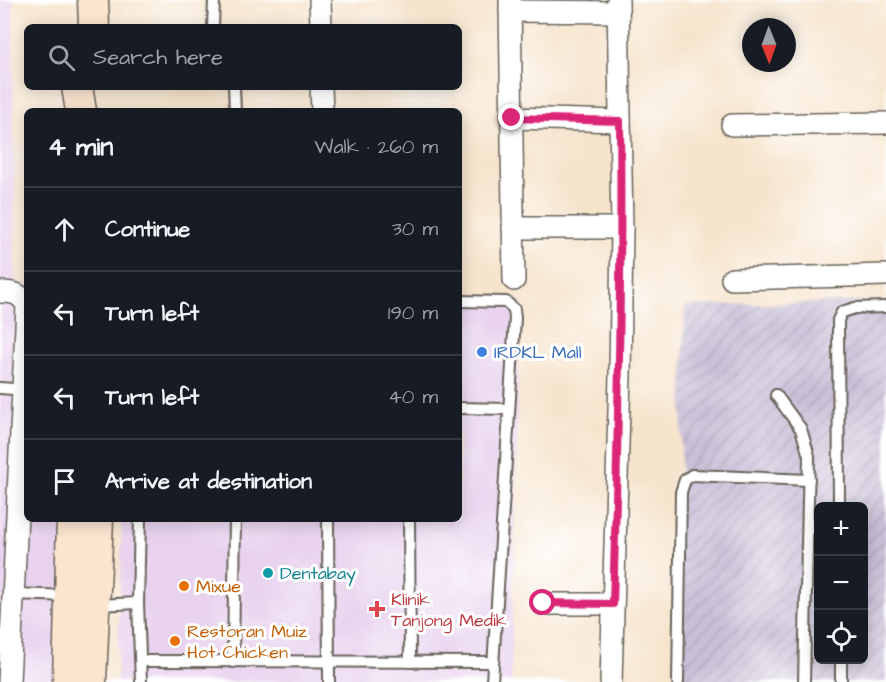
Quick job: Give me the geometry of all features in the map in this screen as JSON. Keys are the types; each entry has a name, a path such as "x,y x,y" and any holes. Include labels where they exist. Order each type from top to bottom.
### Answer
{"street":[{"path":"77,0 77,24"},
{"path":"93,0 94,24"},
{"path":"320,0 321,24"},
{"path":"514,280 510,6 618,6 622,228 611,682"},
{"path":"78,90 80,108"},
{"path":"92,108 96,90"},
{"path":"321,90 322,108"},
{"path":"512,118 620,121"},
{"path":"732,125 886,123"},
{"path":"513,228 622,228"},
{"path":"732,279 886,275"},
{"path":"0,292 14,292 24,300"},
{"path":"9,682 6,641 13,594 24,407"},
{"path":"72,522 91,682"},
{"path":"68,682 97,522"},
{"path":"543,603 613,604"}],"lane":[{"path":"213,24 214,0"},
{"path":"234,90 235,108"},
{"path":"462,301 506,302 514,309 515,318 492,682"},
{"path":"839,502 838,320 842,312 855,308 886,307"},
{"path":"0,388 24,390"},
{"path":"776,395 801,429 809,456 804,682"},
{"path":"462,408 508,409"},
{"path":"678,682 681,492 685,480 692,475 712,475 808,480"},
{"path":"140,522 138,603 141,682"},
{"path":"233,662 235,522"},
{"path":"328,522 329,682"},
{"path":"409,522 410,662"},
{"path":"13,594 82,601 138,603"},
{"path":"141,662 492,662"},
{"path":"841,664 841,682"}],"shaded area":[{"path":"0,0 13,0 15,284 24,284 24,522 65,522 62,682 0,682"},
{"path":"462,298 520,300 511,682 117,682 122,522 462,522"},
{"path":"886,301 886,682 675,682 685,306"}],"place":[{"name":"IRDKL Mall","path":"482,352"},
{"name":"Dentabay","path":"268,573"},
{"name":"Mixue","path":"184,586"},
{"name":"Klinik Tanjong Medik","path":"377,609"},
{"name":"Restoran Muiz Hot Chicken","path":"175,641"}],"route":[{"path":"512,118 620,121 622,228 620,376 613,604 543,603"}]}
